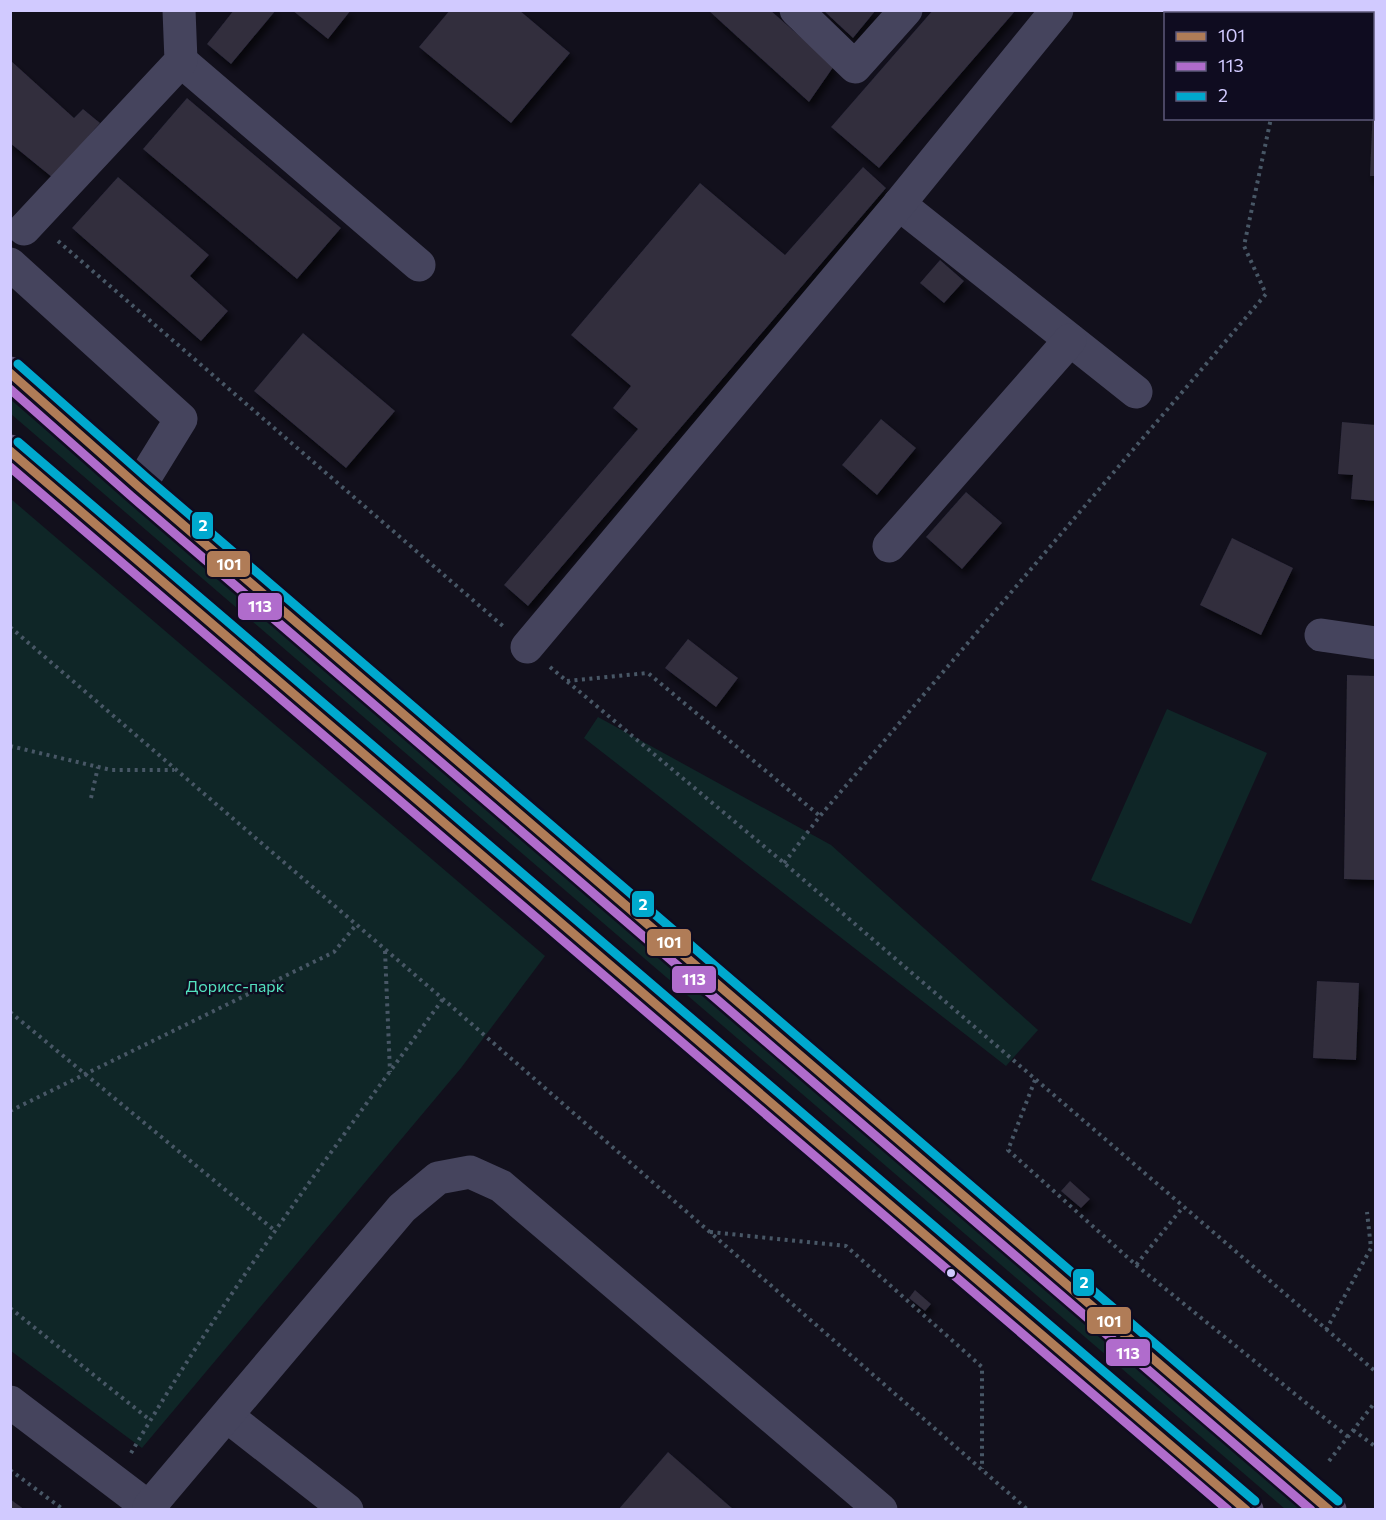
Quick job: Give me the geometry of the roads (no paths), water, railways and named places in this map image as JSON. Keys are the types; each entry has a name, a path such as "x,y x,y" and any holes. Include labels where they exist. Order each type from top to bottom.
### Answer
{"main road":[{"path":"10,373 139,488 1330,1509"},
{"path":"10,451 1246,1509"}],"street":[{"path":"179,10 181,61 419,265"},
{"path":"796,10 855,68 906,10"},
{"path":"527,647 899,204 1057,10"},
{"path":"10,259 17,223 181,61"},
{"path":"899,204 1136,392"},
{"path":"10,264 181,419 139,488"},
{"path":"889,546 1070,340"},
{"path":"1321,635 1376,643"},
{"path":"10,1402 150,1508 402,1208 438,1178 470,1172 501,1186 881,1509"},
{"path":"227,1416 347,1509"}],"park label":[{"name":"Дорисс-парк","path":"235,986"}]}
